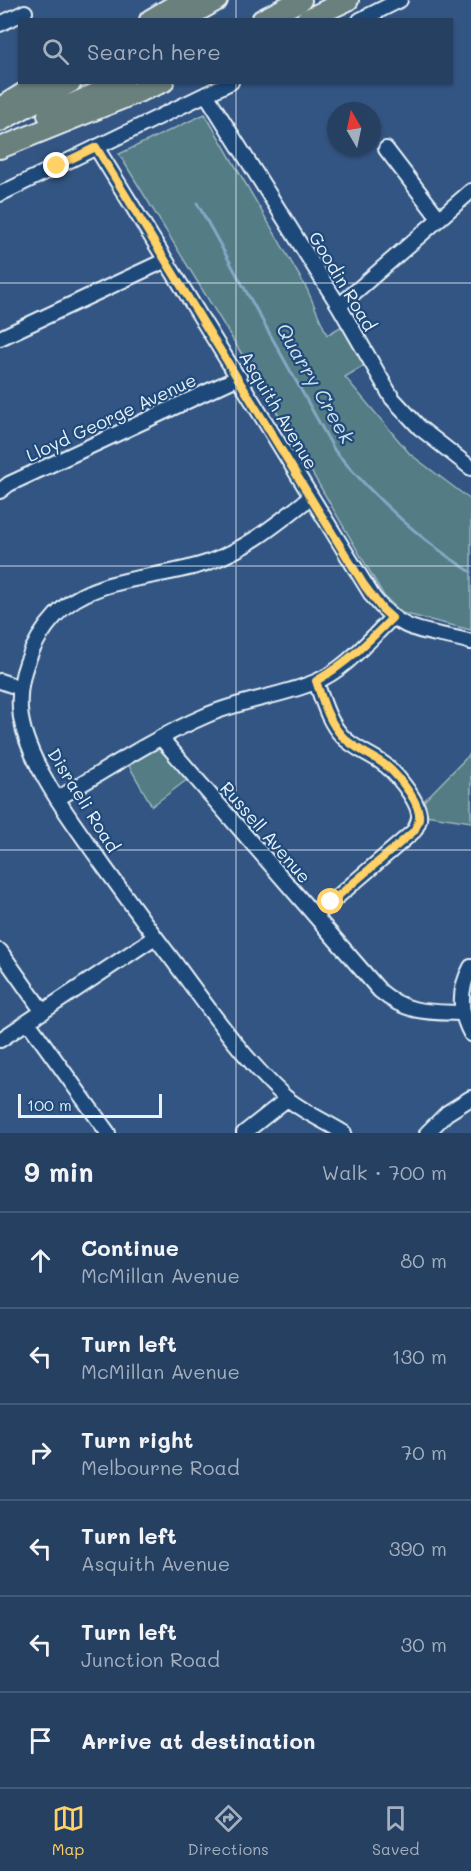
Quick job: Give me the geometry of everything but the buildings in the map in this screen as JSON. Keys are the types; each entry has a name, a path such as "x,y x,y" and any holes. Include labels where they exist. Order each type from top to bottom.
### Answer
{"highway":[{"path":"153,18 184,0"},
{"path":"186,18 217,0"},
{"path":"266,18 301,0"},
{"path":"310,18 348,0"},
{"path":"0,108 39,84"},
{"path":"0,122 67,84"},
{"path":"0,138 119,84"},
{"path":"0,148 158,84"}],"street":[{"path":"364,18 400,0"},
{"path":"0,24 25,12"},
{"path":"0,194 227,84"},
{"name":"Goodin Road","path":"206,94 339,306 392,398 420,428 471,468"},
{"name":"Asquith Avenue","path":"96,147 364,585 382,609 392,618 414,629 471,642"},
{"path":"386,149 438,217"},
{"path":"339,306 438,217 471,191"},
{"path":"0,338 164,261"},
{"name":"Lloyd George Avenue","path":"0,491 9,484 239,378"},
{"name":"Disraeli Road","path":"311,497 245,545 209,562 171,573 116,583 83,595 57,613 40,635 28,659 20,688 21,717 28,745 57,799 155,937 254,1067 287,1098 344,1133"},
{"path":"57,799 161,738 214,712 249,700 288,692 316,681 340,668 392,618"},
{"path":"0,681 20,688"},
{"path":"315,916 414,831 419,815 413,800 392,770 356,747 338,731 328,714 316,681"},
{"name":"Russell Avenue","path":"161,738 380,991 395,1003 420,1011 462,1013"},
{"path":"0,1040 155,937"},
{"path":"0,951 43,1012"},
{"path":"471,967 463,988 462,1013 471,1034"},
{"path":"28,1022 108,1133"},
{"path":"244,1133 287,1098"},
{"path":"427,1133 447,1113 471,1098"}],"green space":[{"path":"205,114 307,289 327,335 342,326 365,365 345,377 410,454 471,500 471,630 402,613 384,596 262,387 119,154"},
{"path":"150,750 165,752 188,779 152,806 128,764"},
{"path":"471,753 471,822 425,815 421,804"}],"waterway":[{"name":"Quarry Creek","path":"197,203 335,451 398,517 433,546 471,572"}],"route":[{"path":"57,166 96,147 364,585 382,609 392,618 340,668 316,681 334,725 343,737 392,770 417,807 418,823 414,831 331,902"}]}
